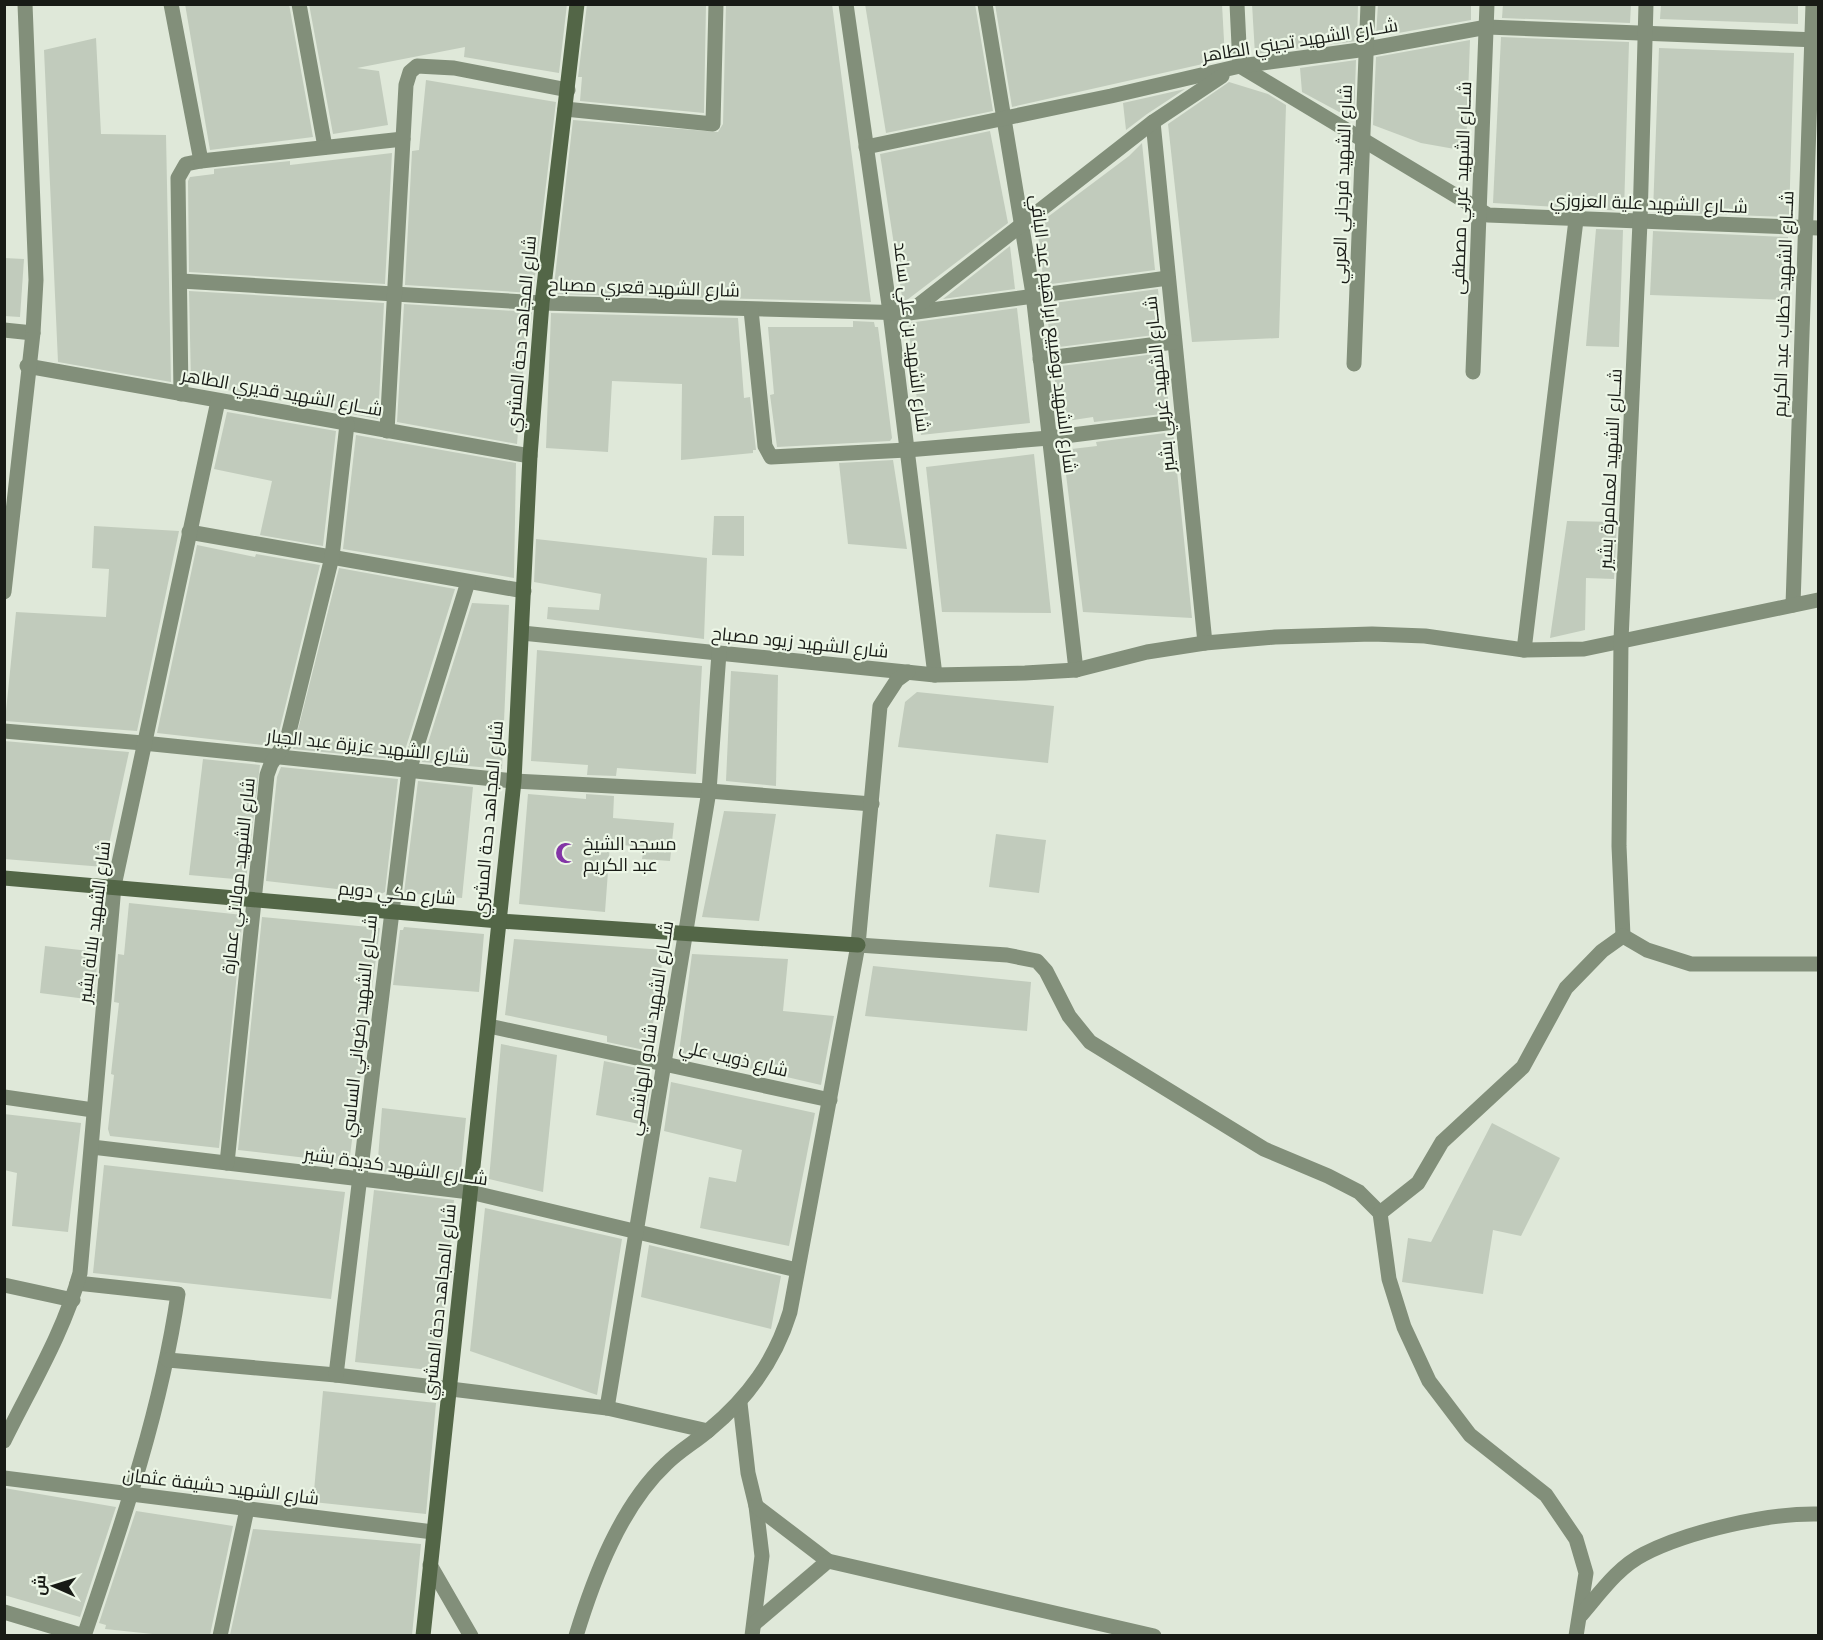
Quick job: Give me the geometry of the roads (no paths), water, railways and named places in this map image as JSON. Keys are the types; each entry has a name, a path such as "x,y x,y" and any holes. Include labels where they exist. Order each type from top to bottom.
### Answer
{"street":[{"path":"5,591 11,468 33,333 36,280 25,4"},
{"path":"171,4 201,161"},
{"path":"299,4 325,147"},
{"name":"شارع المجاهد دحة المشري","path":"423,1635 514,781 530,456 542,303 577,4"},
{"path":"565,109 713,124 716,4"},
{"name":"شارع الشهيد بن علي ساعد","path":"846,4 890,312 935,675"},
{"name":"شارع الشهيد بوصبيع ابراهيم عبد الباقي","path":"985,4 1033,294 1076,670"},
{"path":"909,313 1153,122 1208,84 1240,66 1236,4"},
{"name":"شارع الشهيد فرجاني العربي","path":"1354,364 1368,4"},
{"name":"شــارع الشهيد غربي مصطفى","path":"1473,372 1487,4"},
{"name":"شــارع الشهيد لعمامرة بشير","path":"1623,936 1619,846 1621,640 1640,222 1646,4"},
{"name":"شــارع الشهيد خطاب عبد الكريم","path":"1793,604 1812,228 1815,40 1813,4"},
{"name":"شــارع الشهيد تجيني الطاهر","path":"866,147 1240,66 1367,49 1487,27 1646,31 1815,40"},
{"path":"387,431 406,85 410,72 417,66 454,68 568,90"},
{"name":"شــارع الشهيد علية العزوزي","path":"1240,66 1480,211 1495,217 1812,228"},
{"name":"شــارع الشهيد غربي بشير","path":"1153,122 1205,643"},
{"path":"181,394 178,178 186,164 403,139"},
{"path":"1524,650 1576,220"},
{"name":"شارع الشهيد قعري مصباح","path":"181,281 542,303 909,313 1033,294 1168,278"},
{"path":"752,310 765,446 771,457 907,450 1049,438 1182,421"},
{"path":"4,330 33,333"},
{"path":"1040,359 1174,342"},
{"name":"شــارع الشهيد قديري الطاهر","path":"27,366 530,456"},
{"name":"شارع الشهيد بلالة بشير","path":"4,1441 73,1300 77,1283 86,1230 93,1110 114,886 143,742 218,401"},
{"name":"شارع الشهيد مولاتي عمارة","path":"227,1163 267,775 275,756 287,740 332,557 347,424"},
{"path":"189,532 524,591"},
{"name":"شــارع الشهيد رضواني الساسي","path":"336,1375 409,771 468,582"},
{"name":"شارع الشهيد زيود مصباح","path":"522,633 935,675 1076,670 1147,652 1205,643 1275,637 1372,634 1425,636 1524,650 1584,649 1818,600"},
{"name":"شــارع الشهيد شادو الهاشمي","path":"607,1408 709,791 719,653"},
{"path":"576,1635 590,1588 634,1500 666,1464 740,1403 782,1340 858,945 880,706 897,680 908,672"},
{"name":"شارع الشهيد عزيزة عبد الجبار","path":"4,731 143,742 514,781 709,791 872,804"},
{"name":"شارع مكي دويم","path":"4,878 499,921 858,945"},
{"path":"1380,1213 1418,1184 1442,1142 1523,1067 1566,988 1602,951 1623,936 1647,950 1691,964 1818,964"},
{"path":"858,945 1007,955 1037,961 1046,971 1069,1016 1090,1042 1264,1149 1359,1192 1380,1213 1389,1279 1404,1327 1429,1381 1470,1435 1546,1495 1576,1539 1586,1572 1581,1615 1576,1635"},
{"name":"شارع ذويب علي","path":"489,1026 666,1062 830,1100"},
{"path":"4,1098 93,1110"},
{"name":"شــارع الشهيد كديدة بشير","path":"92,1147 470,1192 797,1270"},
{"path":"4,1612 84,1635 132,1494 157,1393 168,1360 178,1294 77,1283"},
{"path":"4,1285 73,1300"},
{"path":"168,1360 336,1375 607,1408 708,1431"},
{"path":"740,1403 748,1473 756,1506 762,1556 754,1629"},
{"name":"شارع الشهيد حشيفة عثمان","path":"4,1478 433,1532"},
{"path":"756,1506 828,1561 1154,1635"},
{"path":"220,1635 247,1509"},
{"path":"1581,1615 1615,1576 1643,1554 1723,1526 1795,1513 1818,1514"},
{"path":"754,1629 828,1561"},
{"path":"430,1565 471,1635"}],"place":[{"name":"مسجد الشيخ عبد الكريم","path":"566,853"}]}
